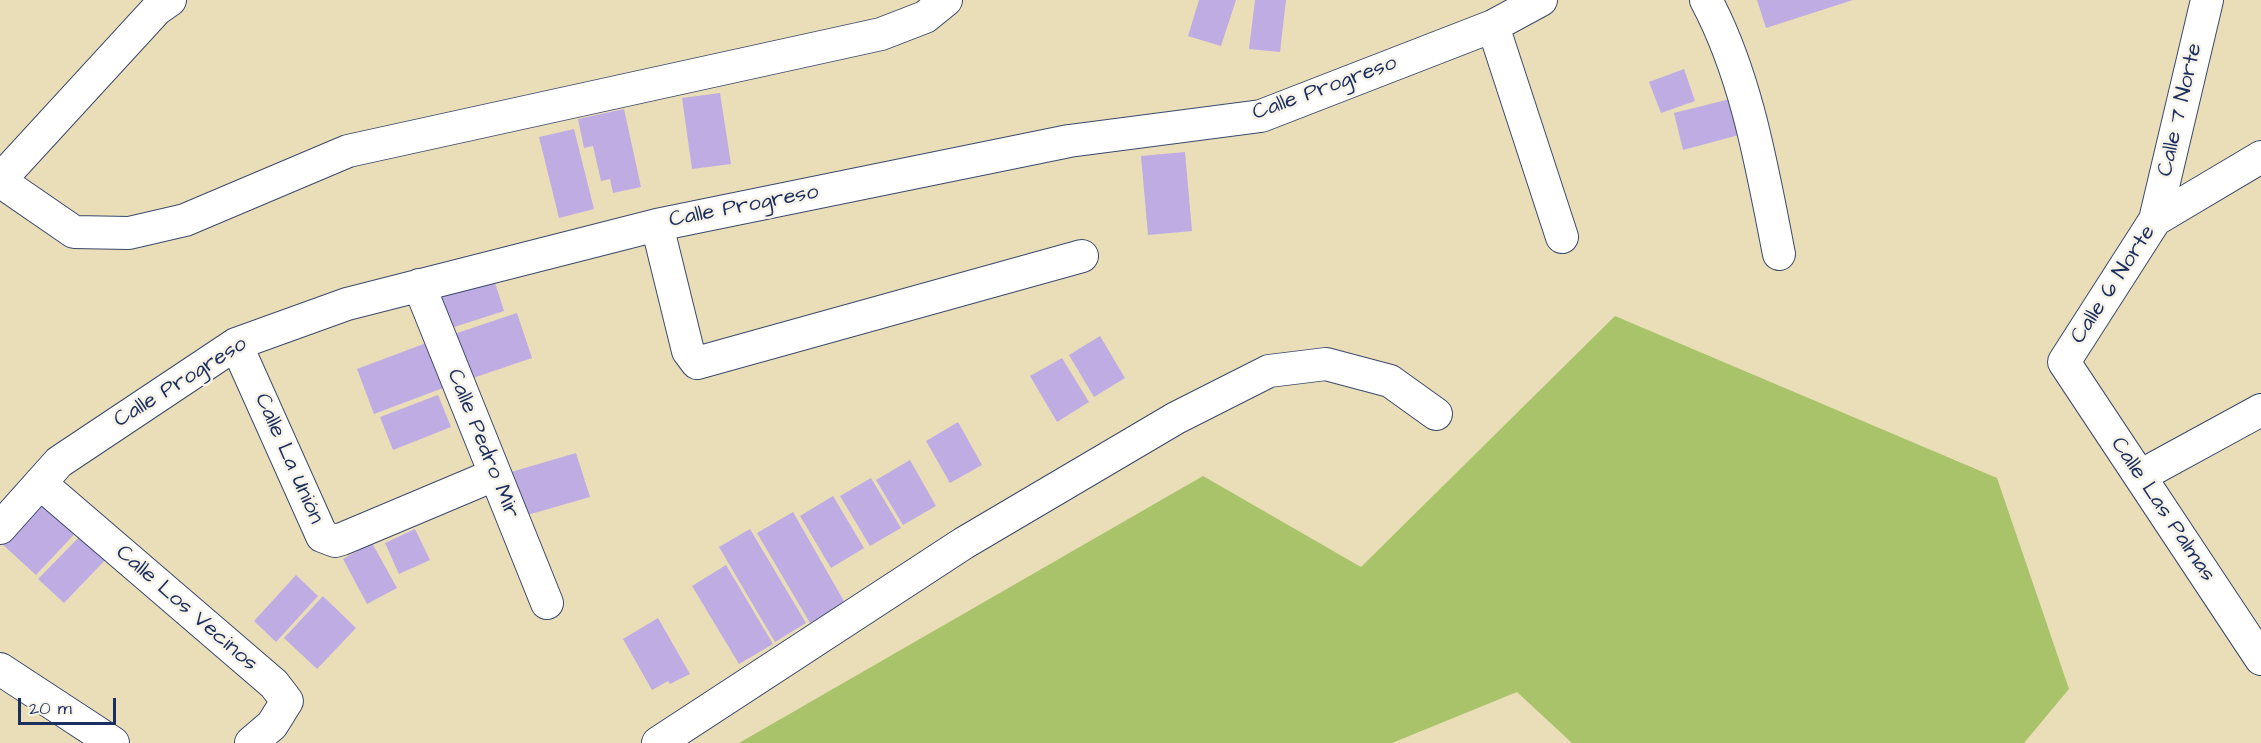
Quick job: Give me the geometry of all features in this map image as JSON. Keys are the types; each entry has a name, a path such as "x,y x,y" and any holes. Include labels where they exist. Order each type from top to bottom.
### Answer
{"street":[{"path":"170,0 157,9 0,180 74,232 129,233 185,220 348,151 881,34 925,17 946,0"},
{"name":"Calle Progreso","path":"0,528 59,462 236,344 347,304 657,225 1069,141 1261,116 1493,27 1541,0"},
{"path":"1706,0 1722,28 1735,69 1762,169 1779,254"},
{"name":"Calle 7 Norte","path":"2155,220 2207,0"},
{"path":"1493,27 1562,237"},
{"name":"Calle 6 Norte","path":"2064,362 2155,220 2261,157"},
{"path":"657,225 688,351 697,363 1082,256"},
{"name":"Calle Pedro Mir","path":"419,285 547,603"},
{"name":"Calle La Unión","path":"236,344 322,536 327,540 342,539 494,475"},
{"name":"Calle Las Palmas","path":"2064,362 2258,648"},
{"path":"657,743 964,543 1176,418 1269,371 1326,364 1390,381 1436,414"},
{"path":"2140,476 2261,410"},
{"name":"Calle Los Vecinos","path":"40,483 274,684 287,701 272,725 251,743"},
{"path":"0,669 113,743"}],"green space":[{"path":"1615,316 1997,478 2069,689 2024,743 1572,743 1517,692 1392,743 739,743 1203,476 1361,567"}],"building":[{"path":"1199,0 1236,0 1221,46 1188,36"},
{"path":"1255,0 1286,0 1280,52 1249,49"},
{"path":"1757,0 1853,0 1766,28"},
{"path":"1684,69 1695,101 1661,113 1649,82"},
{"path":"720,93 731,164 692,169 682,98"},
{"path":"1730,99 1739,135 1683,150 1674,113"},
{"path":"624,109 641,187 613,193 610,179 601,181 593,146 584,148 578,119"},
{"path":"574,129 594,209 559,218 539,137"},
{"path":"1185,152 1192,231 1148,235 1141,156"},
{"path":"491,270 504,311 451,328 438,288"},
{"path":"517,313 532,358 470,379 454,334"},
{"path":"1100,336 1125,378 1094,397 1069,355"},
{"path":"426,343 443,388 374,414 357,369"},
{"path":"1062,358 1089,402 1057,422 1030,376"},
{"path":"438,395 451,427 393,450 380,417"},
{"path":"958,422 982,465 950,483 926,441"},
{"path":"576,453 590,497 524,516 511,472"},
{"path":"910,460 936,506 903,525 876,480"},
{"path":"871,478 901,528 870,546 840,496"},
{"path":"48,493 83,525 36,575 1,543"},
{"path":"833,496 864,548 831,568 800,516"},
{"path":"793,512 845,603 810,623 757,533"},
{"path":"415,529 430,560 399,574 385,543"},
{"path":"750,529 806,623 775,642 719,547"},
{"path":"86,530 111,554 64,603 38,579"},
{"path":"372,543 397,588 367,604 343,559"},
{"path":"726,565 773,644 739,664 692,586"},
{"path":"296,575 318,596 276,642 254,621"},
{"path":"323,596 356,628 317,669 284,638"},
{"path":"658,618 690,674 670,684 668,681 652,690 623,639"}]}
